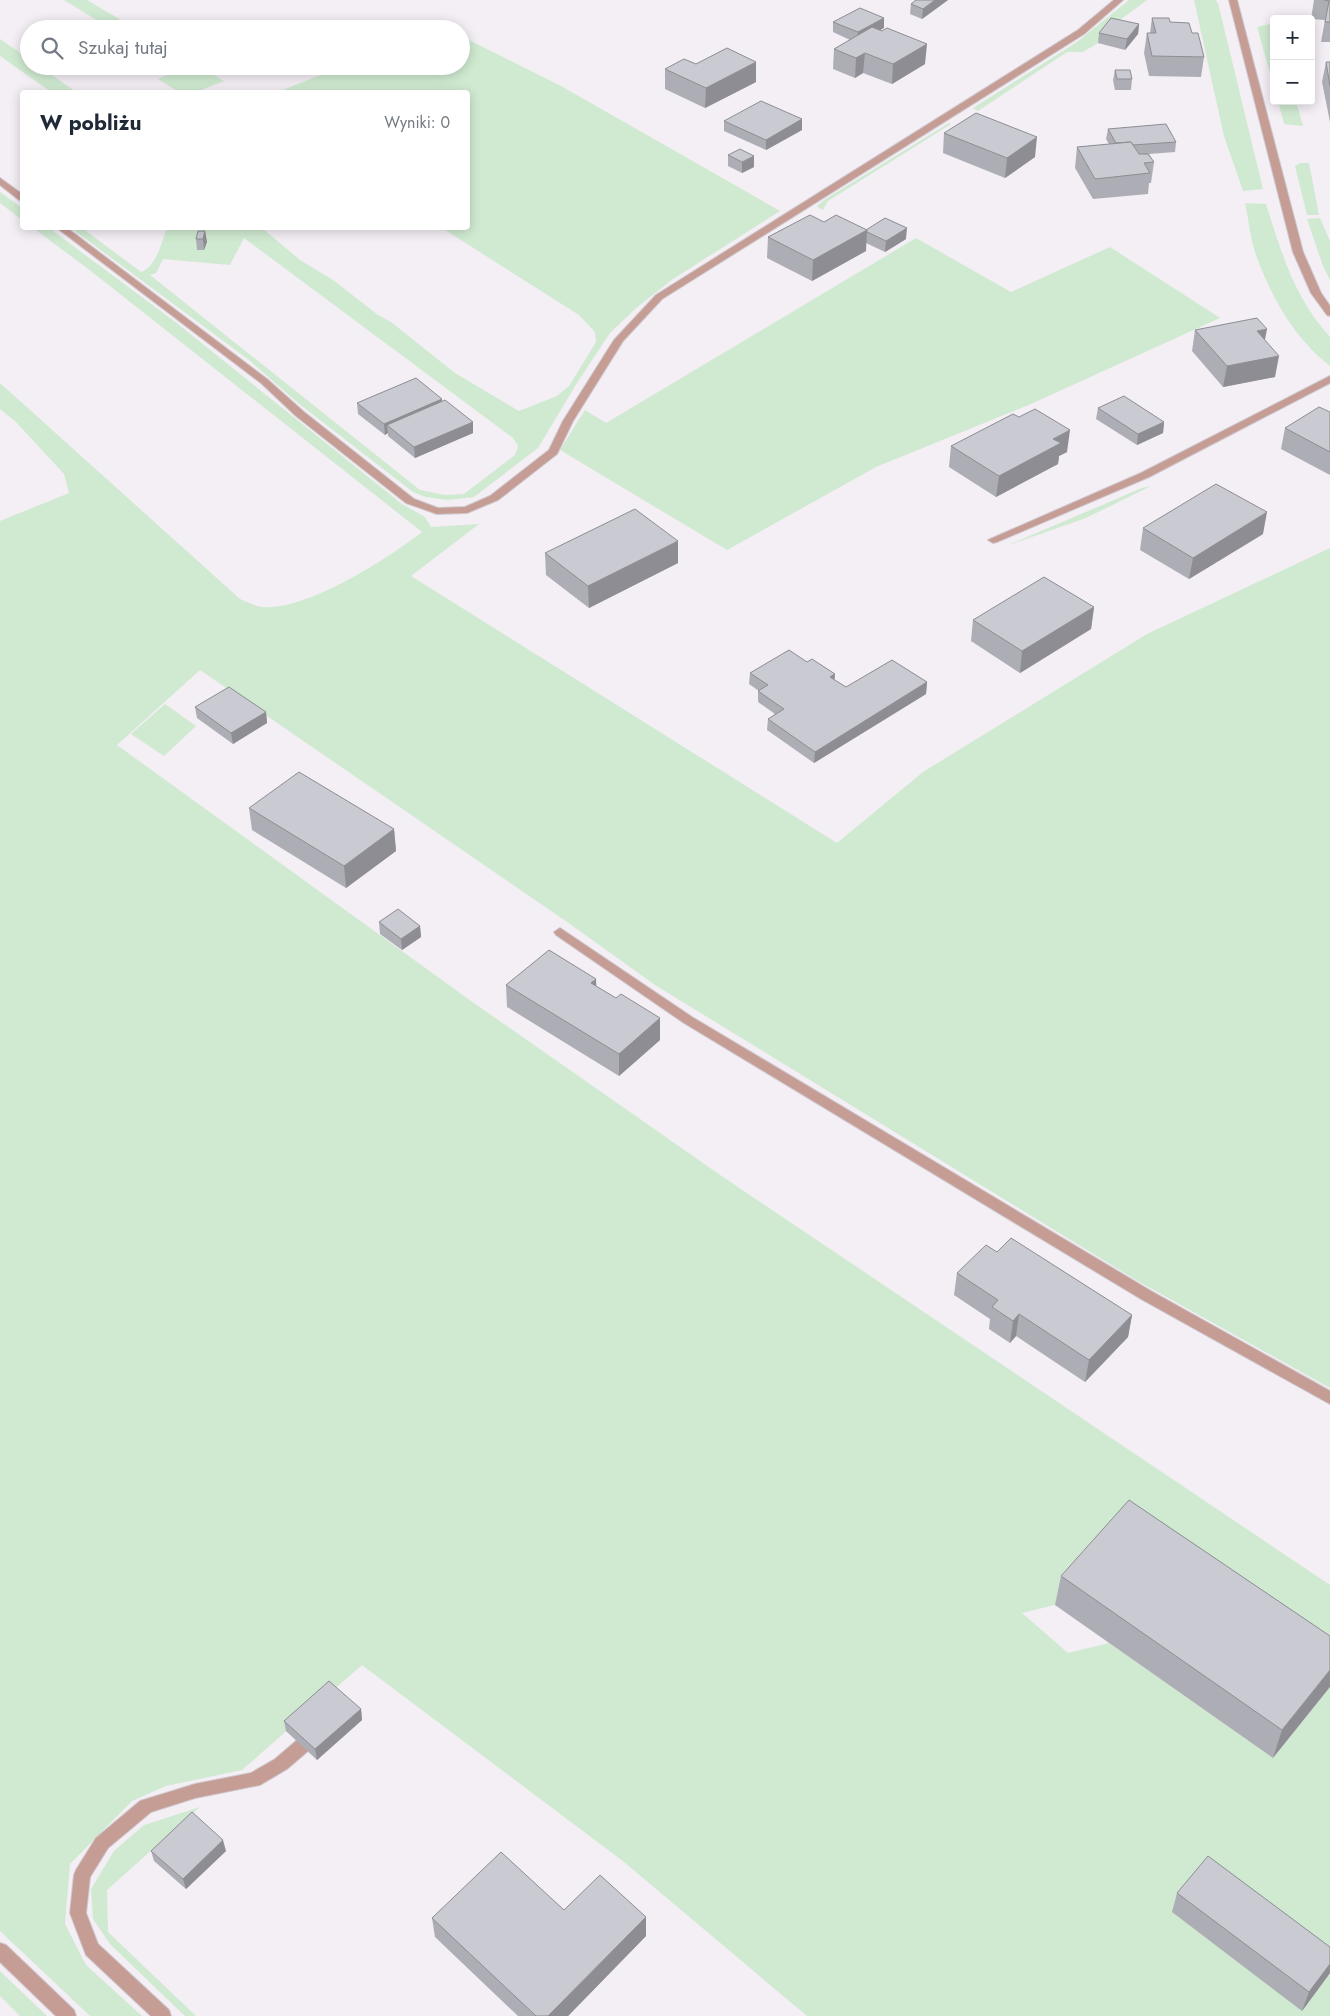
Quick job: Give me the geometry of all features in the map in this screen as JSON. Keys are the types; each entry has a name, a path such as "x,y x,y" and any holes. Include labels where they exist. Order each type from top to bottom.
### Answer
{"street":[{"path":"65,230 264,382 300,414 410,501 437,511 468,510 494,498 553,452 568,421 619,340 659,297 1081,32 1119,0"},
{"path":"1233,0 1298,252 1316,293 1330,313"},
{"path":"0,181 20,196"},
{"path":"993,540 1145,475 1330,379"},
{"path":"560,932 688,1020 1146,1295 1330,1398"},
{"path":"164,2016 92,1949 78,1913 82,1875 102,1843 146,1806 195,1790 254,1780 281,1764 302,1746"},
{"path":"0,1951 68,2016"}],"green space":[{"path":"64,0 87,0 121,20 96,20"},
{"path":"1129,0 1147,0 1109,28 1098,43 1083,52 1067,52 978,111 973,108 1077,42"},
{"path":"1194,0 1215,0 1218,3 1263,189 1243,191 1224,136"},
{"path":"1270,24 1270,73 1257,27"},
{"path":"0,39 20,53 20,70 0,56"},
{"path":"470,40 561,86 780,211 673,279 635,309 610,333 538,448 474,497 447,500 426,497 413,492 298,403 249,360 74,230 85,230 141,272 151,265 155,259 166,230 264,230 300,260 333,280 378,315 391,322 455,373 519,411 557,396 569,386 596,342 595,332 579,315 445,230 470,230 470,90 283,90 320,75 470,75","holes":["244,238 513,438 518,446 515,455 464,494 445,495 420,490 150,275 156,273 163,259 230,265"]},
{"path":"27,75 52,75 73,90 48,90"},
{"path":"166,75 214,75 224,81 201,90 176,90 158,79"},
{"path":"1279,105 1297,105 1303,126 1284,124"},
{"path":"949,123 951,124 828,201 823,210 817,206 824,200"},
{"path":"1301,163 1309,163 1319,215 1307,215 1295,166"},
{"path":"0,192 20,207 20,218 0,203"},
{"path":"1245,203 1266,204 1277,240 1298,291 1307,307 1330,337 1330,366 1317,355 1295,330 1269,286 1254,249"},
{"path":"1320,218 1330,241 1330,280 1323,266 1307,219"},
{"path":"36,230 52,230 174,321 402,504 425,517 431,527 479,524 411,576 837,843 923,772 1147,634 1330,548 1330,1388 1136,1280 655,985 570,924 200,670 117,745 471,1001 723,1177 1330,1585 1330,1672 1123,1530 1055,1605 1022,1613 1068,1653 1109,1643 1273,1758 1330,1687 1330,2016 807,2016 624,1862 362,1665 242,1770 166,1786 132,1801 70,1864 65,1924 86,1965 142,2016 90,2016 0,1931 0,521 69,493 64,474 16,422 0,409 0,383 240,599 254,605 262,607 280,606 301,601 323,592 368,569 422,532 87,268"},
{"path":"916,238 1011,292 1110,247 1220,318 1031,404 876,467 727,550 560,450 585,410 606,423"},
{"path":"1151,486 1086,518 1006,546 1142,488"},
{"path":"165,704 196,726 164,756 131,734"},
{"path":"200,1807 107,1890 108,1932 196,2016 185,2016 110,1944 93,1919 91,1889 114,1851 144,1825"},
{"path":"0,1971 47,2016 20,2016 0,1996"}],"building":[{"path":"916,0 935,0 923,9 911,4"},
{"path":"1324,0 1330,0 1330,22 1325,22 1329,1"},
{"path":"860,8 884,18 858,32 833,22"},
{"path":"1111,18 1139,24 1127,39 1099,33"},
{"path":"1152,18 1169,18 1170,22 1189,23 1192,33 1198,33 1204,57 1152,56 1147,33 1156,33"},
{"path":"872,27 882,31 887,28 927,44 893,64 865,53 856,58 834,49"},
{"path":"727,48 756,62 706,88 665,69 684,59 696,64"},
{"path":"1326,62 1330,62 1330,86"},
{"path":"1115,70 1130,70 1132,79 1117,79"},
{"path":"761,101 802,119 766,140 724,121"},
{"path":"976,113 1037,137 1007,158 944,133"},
{"path":"1166,124 1176,142 1133,145 1131,142 1116,143 1108,129"},
{"path":"1131,142 1139,154 1148,154 1154,162 1144,163 1150,173 1095,179 1077,147"},
{"path":"740,149 754,156 742,162 728,155"},
{"path":"810,215 824,222 836,215 867,230 813,260 768,237"},
{"path":"885,218 907,228 886,241 867,232 866,230"},
{"path":"198,231 205,231 203,239 196,239"},
{"path":"1257,318 1267,329 1257,331 1279,356 1227,366 1195,330"},
{"path":"416,378 442,399 384,424 357,403"},
{"path":"1124,396 1164,422 1138,434 1098,408"},
{"path":"445,400 473,422 414,447 387,425"},
{"path":"1319,407 1330,412 1330,452 1285,428"},
{"path":"1035,409 1070,430 1053,439 1061,443 999,476 951,446 1013,414 1019,417"},
{"path":"1216,484 1267,512 1193,558 1143,528"},
{"path":"635,509 678,541 588,586 545,553"},
{"path":"1044,577 1094,607 1022,651 973,620"},
{"path":"789,650 807,662 812,659 835,674 830,677 846,687 892,660 927,682 815,752 768,719 784,709 758,691 768,685 750,673"},
{"path":"229,687 266,712 231,733 195,707"},
{"path":"299,772 394,829 344,866 249,808"},
{"path":"398,909 420,926 401,939 379,922"},
{"path":"549,950 596,979 591,983 616,998 621,994 660,1018 619,1054 506,985"},
{"path":"1011,1238 1132,1315 1089,1360 1019,1314 1013,1321 992,1307 998,1300 957,1273 986,1245 997,1252"},
{"path":"1129,1500 1330,1636 1330,1670 1282,1730 1061,1576"},
{"path":"329,1681 361,1709 315,1749 284,1721"},
{"path":"192,1812 223,1840 183,1879 151,1851"},
{"path":"501,1852 564,1910 600,1875 646,1917 548,2016 536,2016 432,1918"},
{"path":"1208,1856 1330,1947 1330,1964 1309,1992 1177,1893"}]}
